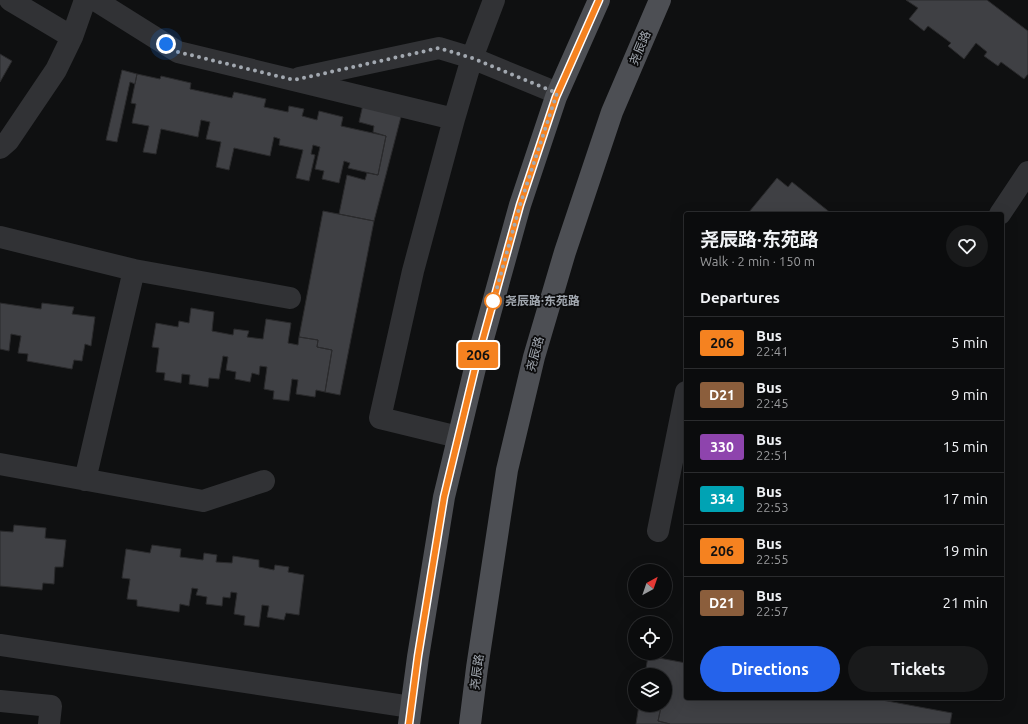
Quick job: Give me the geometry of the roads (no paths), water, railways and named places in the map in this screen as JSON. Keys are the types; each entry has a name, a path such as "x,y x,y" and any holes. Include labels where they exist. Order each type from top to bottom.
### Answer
{"main road":[{"path":"410,716 418,656 444,497 476,364 520,205 557,93 599,0"},
{"name":"尧辰路","path":"470,724 507,470 534,357 565,252 612,112 660,0"}],"street":[{"path":"10,0 72,37"},
{"path":"0,148 8,141 56,70 72,37 85,0"},
{"path":"95,0 178,52 454,119"},
{"path":"458,437 380,418 413,271 454,119 472,58 494,0"},
{"path":"294,80 439,48 472,58 557,93"},
{"path":"1001,212 1028,172"},
{"path":"0,237 134,270 290,298"},
{"path":"85,480 134,270"},
{"path":"658,530 684,402"},
{"path":"0,464 203,501 264,481"},
{"path":"0,645 410,716"},
{"path":"0,701 51,706 49,724"}],"place":[{"name":"尧辰路·东苑路","path":"493,301"}]}
